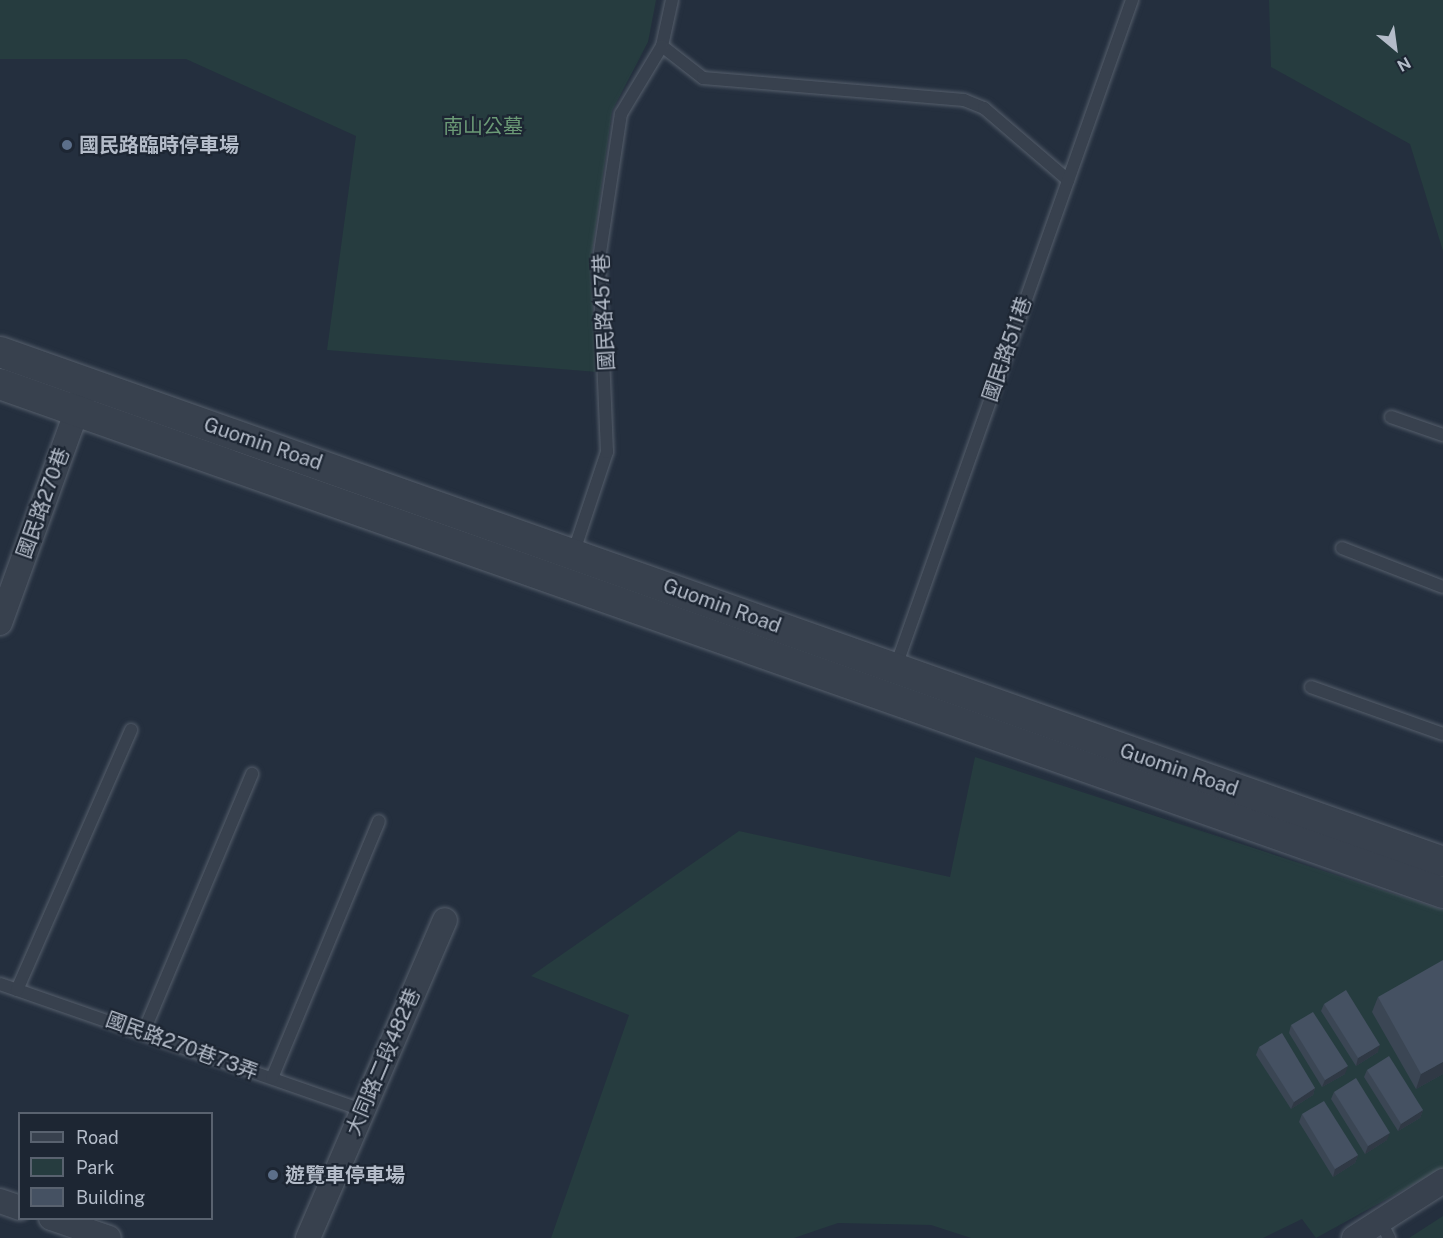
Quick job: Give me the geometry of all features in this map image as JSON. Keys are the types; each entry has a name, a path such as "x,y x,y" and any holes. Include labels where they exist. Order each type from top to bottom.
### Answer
{"street":[{"name":"Guomin Road","path":"0,352 574,551 894,670 1443,862"},
{"name":"國民路270巷","path":"0,621 87,383"},
{"name":"Guomin Road","path":"0,384 1443,894"},
{"name":"大同路二段482巷","path":"308,1238 445,920"},
{"path":"1354,1238 1385,1231 1443,1181"},
{"path":"0,1201 18,1207"},
{"path":"57,1220 109,1238"}],"lane":[{"name":"國民路457巷","path":"562,583 607,452 599,259 621,114 662,46 672,0"},
{"name":"國民路511巷","path":"886,699 894,670 1131,0"},
{"path":"662,46 703,78 964,100 984,108 1068,180"},
{"path":"1391,417 1443,435"},
{"path":"233,466 245,438"},
{"path":"1342,548 1443,587"},
{"path":"1311,687 1443,734"},
{"path":"17,990 131,730"},
{"path":"144,1031 252,774"},
{"path":"272,1078 379,821"},
{"name":"國民路270巷73弄","path":"0,984 144,1031 362,1110"}],"green space":[{"name":"南山公墓","path":"0,0 656,0 648,42 612,111 590,267 597,372 327,350 356,136 186,59 0,59"},
{"path":"1269,0 1443,0 1443,251 1410,144 1271,67"},
{"path":"975,757 1443,910 1443,1168 1316,1238 1302,1219 1263,1238 971,1238 931,1225 838,1223 794,1238 551,1238 629,1015 531,976 739,831 950,877"},
{"path":"1443,1216 1443,1238 1409,1238"}],"building":[{"path":"1443,960 1443,1062 1421,1074 1378,997"},
{"path":"1346,990 1380,1045 1358,1058 1324,1004"},
{"path":"1313,1012 1348,1066 1325,1080 1291,1025"},
{"path":"1282,1033 1315,1088 1294,1102 1259,1047"},
{"path":"1389,1056 1423,1110 1401,1124 1367,1070"},
{"path":"1356,1078 1390,1133 1368,1146 1334,1092"},
{"path":"1324,1101 1358,1155 1335,1169 1302,1114"}],"place":[{"name":"國民路臨時停車場","path":"67,145"},
{"name":"遊覽車停車場","path":"273,1175"}]}
